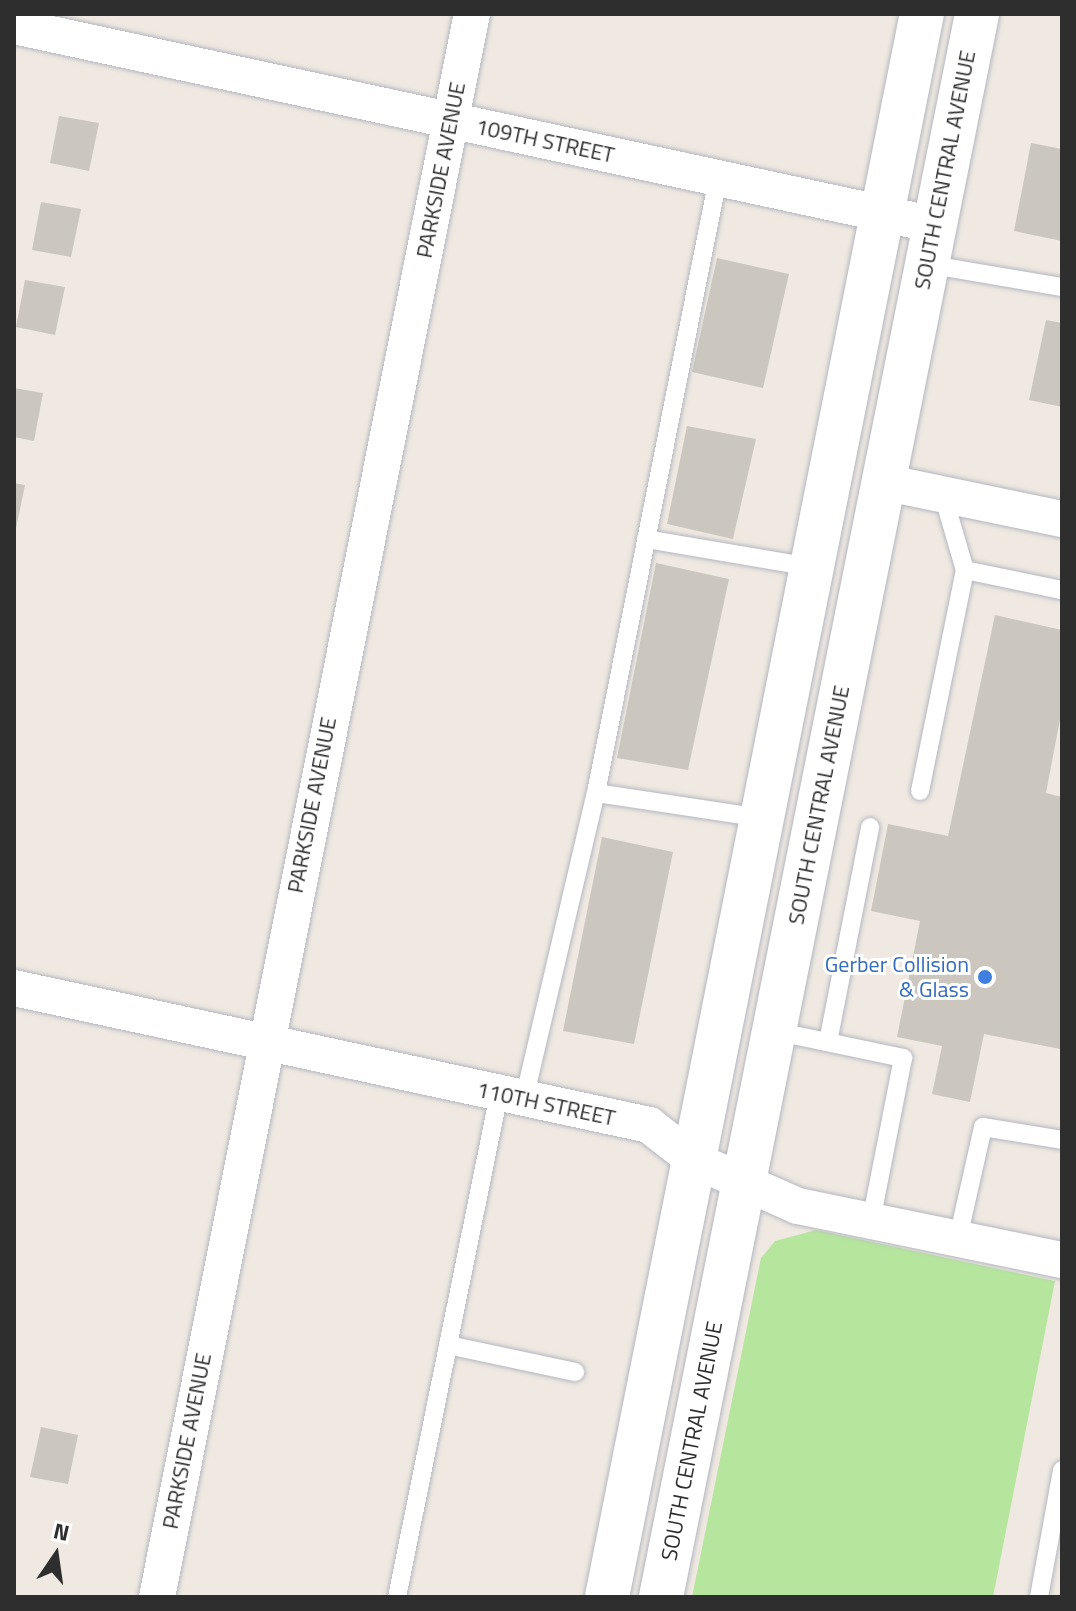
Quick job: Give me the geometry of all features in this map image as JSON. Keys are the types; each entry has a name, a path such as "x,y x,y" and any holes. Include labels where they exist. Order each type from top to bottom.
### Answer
{"street":[{"name":"PARKSIDE AVENUE","path":"157,1597 264,1045 472,14"},
{"path":"607,1597 922,14"},
{"name":"SOUTH CENTRAL AVENUE","path":"661,1597 977,14"},
{"name":"109TH STREET","path":"14,26 883,214 930,244"},
{"path":"883,482 1062,519"},
{"name":"110TH STREET","path":"14,988 264,1045 649,1125 694,1160 798,1206 1062,1260"}],"lane":[{"path":"397,1597 448,1345 511,1097 596,793 718,178"},
{"path":"930,244 1062,287"},
{"path":"920,791 965,570 943,495"},
{"path":"646,539 812,567"},
{"path":"965,570 1062,590"},
{"path":"596,793 762,818"},
{"path":"828,1042 870,827"},
{"path":"774,1031 903,1058 871,1221"},
{"path":"958,1238 983,1127 1062,1140"},
{"path":"448,1345 575,1372"},
{"path":"1039,1597 1062,1470"}],"green space":[{"path":"816,1230 1055,1281 993,1597 692,1597 761,1258 775,1241"}],"building":[{"path":"59,116 99,123 89,171 50,163"},
{"path":"1031,143 1062,149 1062,241 1014,231"},
{"path":"41,202 81,209 71,257 32,250"},
{"path":"717,258 789,274 763,388 692,372"},
{"path":"25,280 65,287 55,335 16,327"},
{"path":"1046,320 1062,323 1062,407 1029,400"},
{"path":"14,388 43,393 34,441 14,437"},
{"path":"687,426 756,439 733,539 667,524"},
{"path":"14,483 25,485 15,533 14,532"},
{"path":"656,563 729,579 688,770 617,758"},
{"name":"Gerber Collision & Glass","path":"995,615 1062,630 1062,709 1046,793 1062,797 1062,1037 1060,1049 984,1034 970,1102 932,1094 942,1046 897,1037 920,921 871,911 888,824 948,836"},
{"path":"602,837 673,852 634,1044 563,1031"},
{"path":"41,1427 78,1435 68,1484 30,1477"}],"place":[{"name":"Gerber Collision & Glass","path":"985,977"}]}
